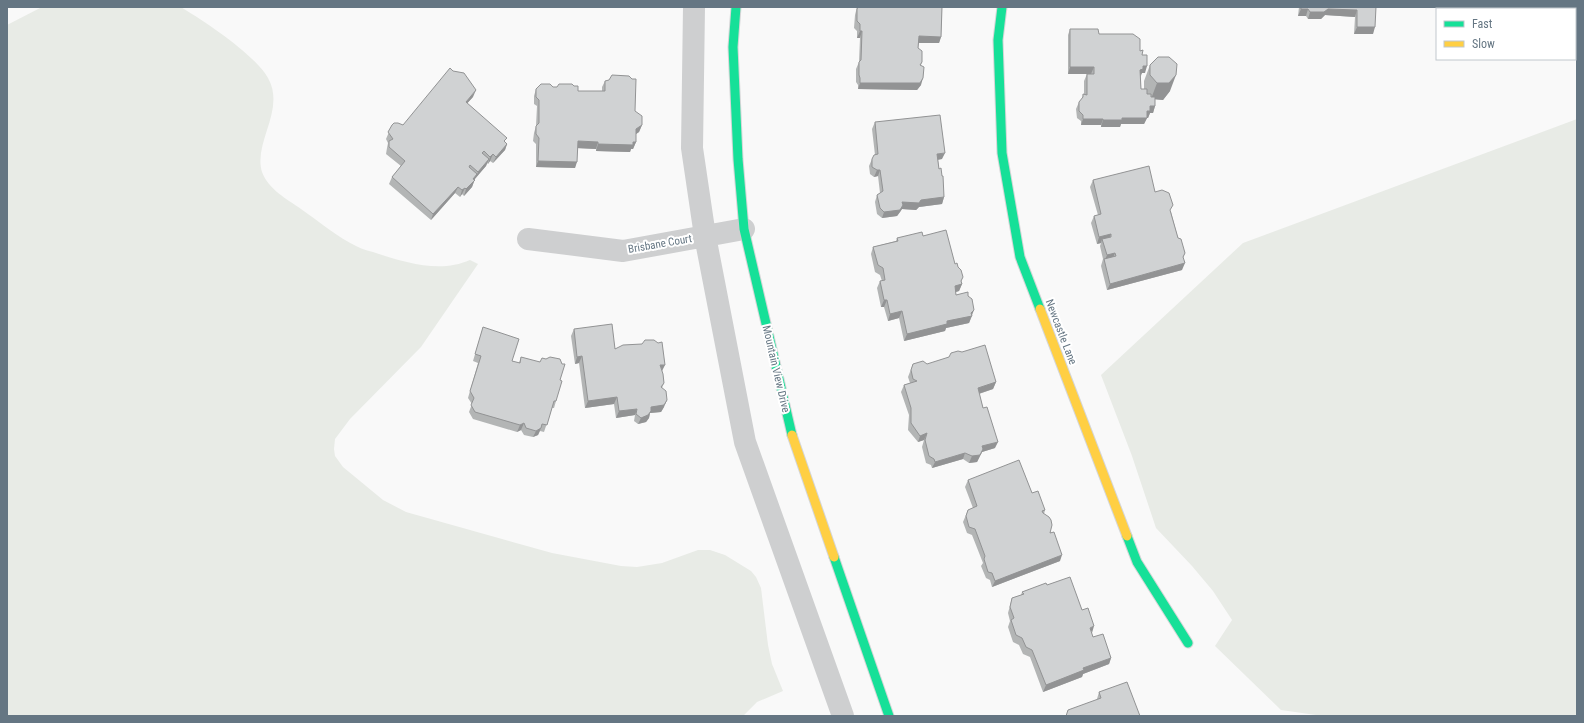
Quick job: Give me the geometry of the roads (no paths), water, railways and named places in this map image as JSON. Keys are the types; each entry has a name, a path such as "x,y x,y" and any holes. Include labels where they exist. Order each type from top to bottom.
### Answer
{"street":[{"path":"694,7 692,148 705,236 745,442 843,716"},
{"name":"Mountain View Drive","path":"736,7 733,46 738,159 744,229 792,437 889,716"},
{"name":"Newcastle Lane","path":"1002,7 998,40 1002,153 1020,257 1137,562 1188,643"},
{"name":"Brisbane Court","path":"528,239 622,251 744,229"}]}
